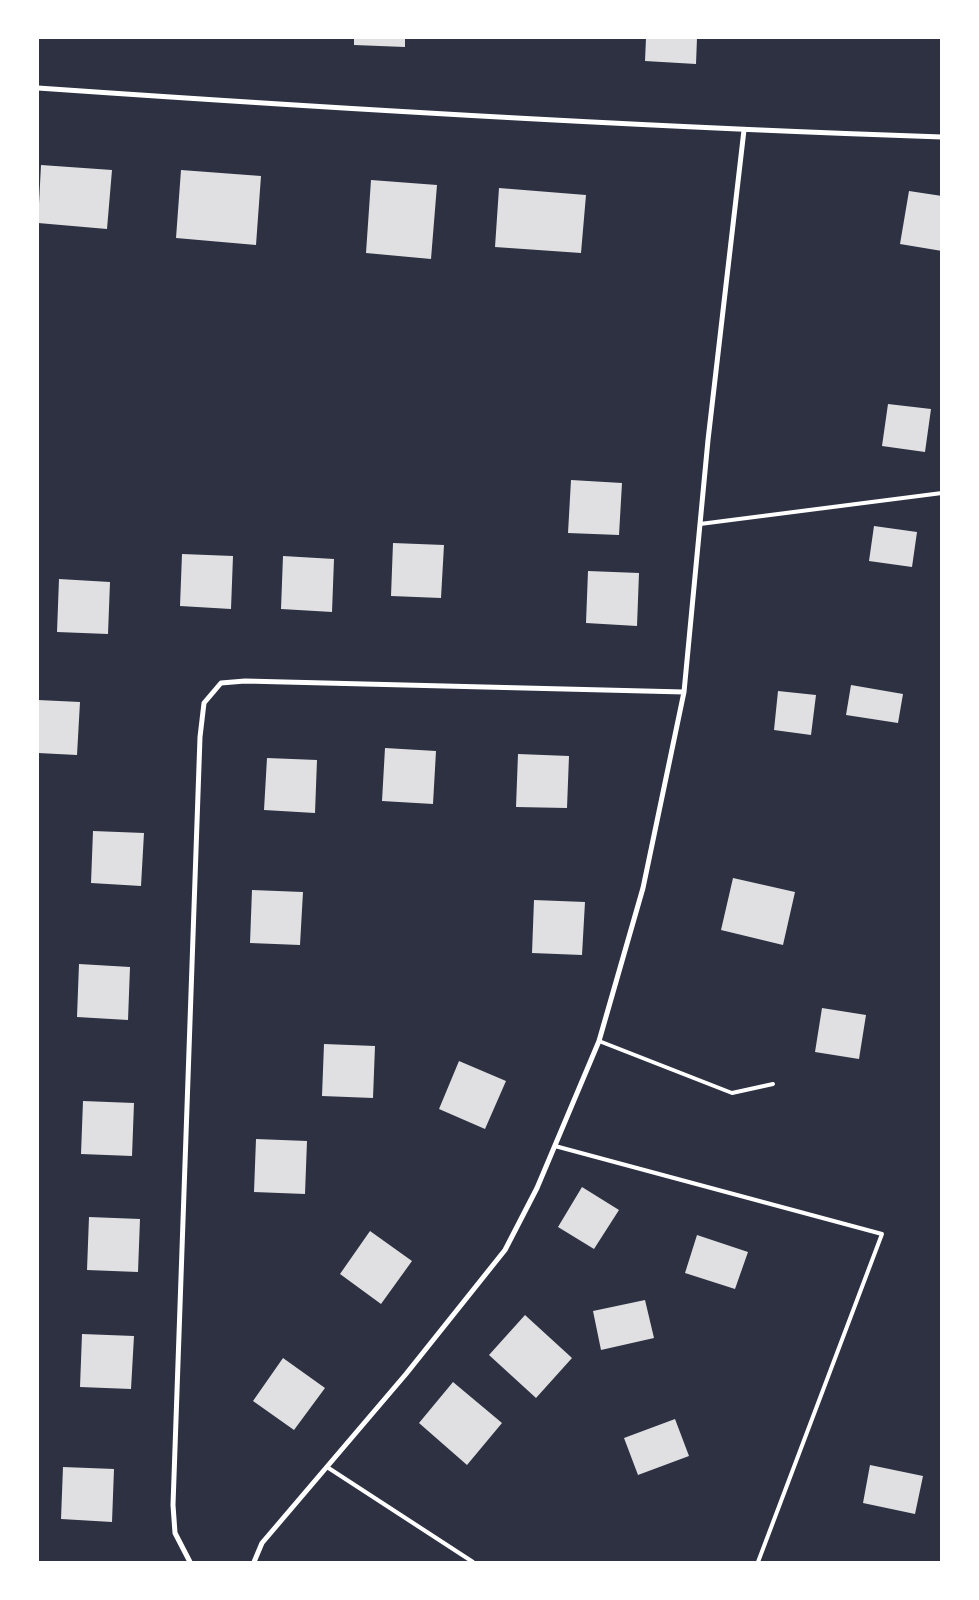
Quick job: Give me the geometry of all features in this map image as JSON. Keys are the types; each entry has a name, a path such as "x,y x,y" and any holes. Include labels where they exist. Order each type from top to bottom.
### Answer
{"street":[{"path":"38,88 258,103 744,130 942,137"},
{"path":"254,1562 262,1543 406,1374 505,1250 537,1188 599,1041 643,888 684,692 700,524 744,130"},
{"path":"190,1562 175,1533 173,1505 200,737 204,704 220,683 246,681 684,692"}],"lane":[{"path":"700,524 942,493"},
{"path":"599,1041 732,1093 773,1084"},
{"path":"555,1146 882,1234 758,1562"},
{"path":"327,1466 473,1562"}],"building":[{"path":"354,38 405,38 405,47 354,45"},
{"path":"646,38 697,38 696,64 645,61"},
{"path":"41,165 112,170 107,229 38,223"},
{"path":"181,170 261,176 256,245 176,238"},
{"path":"371,180 437,185 431,259 366,253"},
{"path":"499,188 586,195 581,253 495,247"},
{"path":"909,191 942,196 942,251 900,244"},
{"path":"888,404 931,409 925,452 882,446"},
{"path":"571,480 622,483 619,535 568,533"},
{"path":"874,526 917,532 912,567 869,561"},
{"path":"393,543 444,545 441,598 391,596"},
{"path":"182,554 233,556 231,609 180,606"},
{"path":"283,556 334,559 332,612 281,609"},
{"path":"588,571 639,573 637,626 586,623"},
{"path":"59,579 110,582 108,634 57,632"},
{"path":"851,685 903,694 898,723 846,715"},
{"path":"778,691 816,695 811,735 774,730"},
{"path":"38,700 80,702 77,755 38,753"},
{"path":"385,748 436,751 433,804 382,801"},
{"path":"518,754 569,756 567,808 516,807"},
{"path":"267,758 317,760 315,813 264,810"},
{"path":"93,831 144,833 141,886 91,883"},
{"path":"733,878 795,892 783,945 721,930"},
{"path":"252,890 303,892 300,945 250,943"},
{"path":"534,900 585,902 582,955 532,953"},
{"path":"79,964 130,967 128,1020 77,1017"},
{"path":"822,1008 866,1015 859,1059 815,1052"},
{"path":"324,1044 375,1046 373,1098 322,1096"},
{"path":"459,1061 506,1081 485,1129 439,1109"},
{"path":"83,1101 134,1103 132,1156 81,1154"},
{"path":"256,1139 307,1141 305,1194 254,1192"},
{"path":"582,1187 619,1210 594,1249 558,1227"},
{"path":"89,1217 140,1219 138,1272 87,1270"},
{"path":"370,1231 412,1261 381,1304 340,1274"},
{"path":"697,1235 748,1252 735,1289 685,1273"},
{"path":"645,1300 654,1338 601,1350 593,1311"},
{"path":"525,1315 572,1358 536,1398 489,1355"},
{"path":"82,1334 134,1336 131,1389 80,1387"},
{"path":"283,1358 325,1388 294,1430 253,1401"},
{"path":"453,1382 502,1423 467,1465 419,1423"},
{"path":"675,1419 689,1456 638,1475 624,1438"},
{"path":"870,1465 923,1476 915,1514 863,1503"},
{"path":"63,1467 114,1469 112,1522 61,1519"}]}
